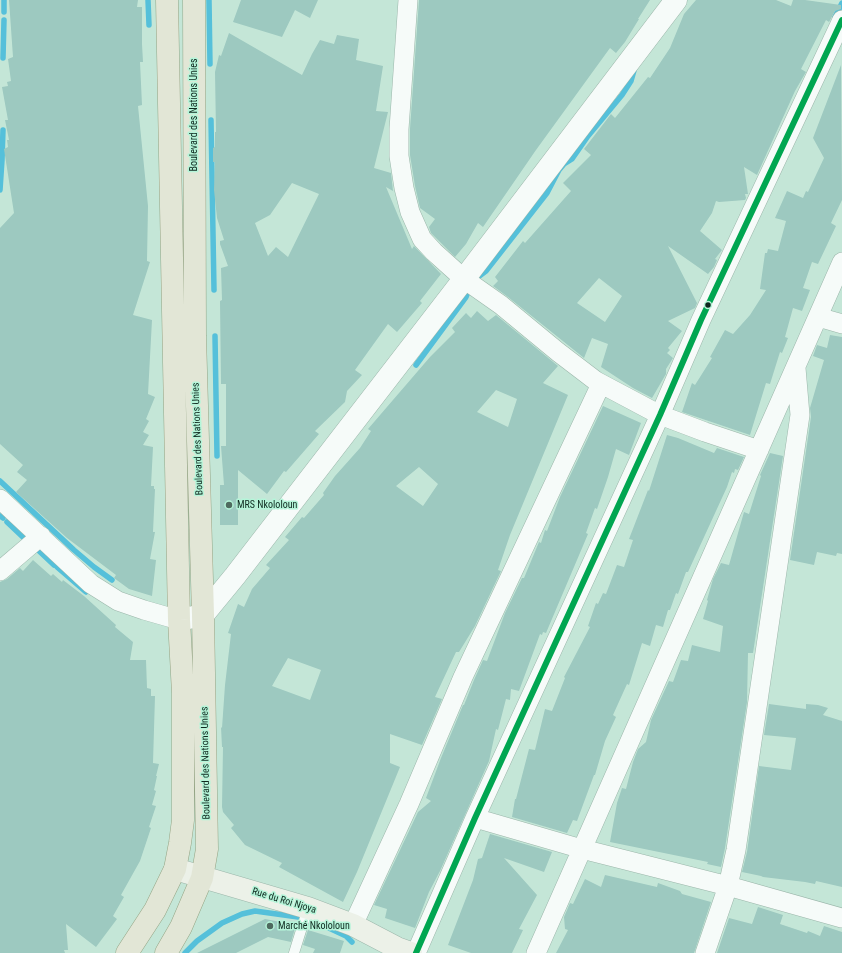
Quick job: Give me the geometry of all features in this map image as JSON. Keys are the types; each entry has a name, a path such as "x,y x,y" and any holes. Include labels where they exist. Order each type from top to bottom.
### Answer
{"main road":[{"path":"127,953 155,910 175,869 183,820 184,797 183,693 179,620 177,454 167,0"},
{"name":"Boulevard des Nations Unies","path":"166,953 181,926 202,878 207,849 203,615 195,328 194,0"},
{"path":"177,454 199,452"},
{"name":"Rue du Roi Njoya","path":"175,869 308,908 353,925 405,952"}],"street":[{"path":"408,0 399,129 399,156 404,188 410,212 422,239 464,280 502,305 558,352 601,384 660,414 705,432 759,450"},
{"path":"0,499 91,584 118,601 179,620 203,615 464,280 676,0"},
{"path":"405,952 475,818 660,414 701,320 842,20"},
{"path":"536,953 842,262"},
{"path":"818,317 842,324"},
{"path":"705,953 728,886 736,850 800,415 796,366"},
{"path":"353,925 409,804 467,670 601,384"},
{"path":"0,571 41,536"},
{"path":"475,818 582,849 728,886 842,918"}],"lane":[{"path":"294,953 308,908"}],"building":[{"path":"9,0 138,0 137,7 142,7 143,62 140,62 142,105 138,106 148,206 147,261 150,262 133,315 152,320 148,394 155,397 146,419 149,421 143,432 149,435 143,445 153,447 151,486 154,486 155,489 153,532 155,532 150,559 156,560 152,596 129,589 114,578 116,575 67,538 16,492 27,480 17,472 23,465 0,444 0,228 14,213 4,149 8,147 7,140 9,140 5,120 8,120 2,87 8,86 7,82 11,81 8,59 13,57"},
{"path":"241,0 318,0 310,18 295,10 282,37 233,22"},
{"path":"419,0 650,0 625,42 616,53 610,48 536,150 483,227 478,223 466,244 455,257 431,233 429,227 435,219 420,208 410,155 410,129"},
{"path":"696,0 776,0 791,6 793,0 805,0 841,5 841,9 835,11 829,22 826,20 801,69 806,72 795,91 757,175 744,167 748,194 745,194 745,200 716,201 712,213 700,231 722,250 715,259 717,260 714,267 708,274 668,246 697,303 695,308 668,321 682,331 668,348 670,350 667,353 673,358 666,369 666,374 652,398 633,388 601,367 608,344 592,338 584,358 493,286 498,281 495,277 523,241 525,243 571,191 563,183 591,155 584,149 611,114 615,118 648,77 650,78 670,48 684,14","holes":["599,278 622,296 605,322 577,303"]},
{"path":"229,33 302,75 320,40 334,44 337,35 359,39 356,60 383,66 376,111 388,112 374,168 391,173 393,191 386,187 412,249 414,246 441,274 420,301 422,303 397,332 388,324 355,370 362,375 347,391 345,402 315,431 319,434 286,472 284,471 267,494 238,470 238,525 220,525 220,485 224,485 221,446 226,446 226,384 221,384 221,268 228,266 220,244 220,241 224,240 217,218 214,190 215,162 213,162 213,148 215,147 216,132 215,72 219,55 221,56","holes":["292,183 319,194 288,257 276,247 268,256 255,223 270,215"]},
{"path":"841,65 842,200 831,223 836,226 818,264 812,262 803,288 810,290 802,311 793,308 785,337 788,338 782,353 780,352 770,384 766,383 750,435 682,412 692,383 695,385 712,358 710,357 725,330 733,334 750,315 766,290 760,289 765,253 767,253 768,249 778,251 786,221 775,218 787,191 803,198 806,191 808,192 824,158 813,138"},
{"path":"477,311 488,321 496,315 558,366 543,383 568,395 510,535 498,570 501,571 475,626 459,652 456,652 435,697 442,699 422,745 390,734 390,763 400,767 357,872 343,902 279,867 282,863 245,845 231,828 234,825 223,812 223,747 221,727 222,728 231,634 228,633 238,604 244,607 252,589 270,568 266,565 289,540 285,537 324,495 323,493 335,476 360,448 371,431 368,429 430,357 455,332 452,328 466,313 471,318","holes":["496,390 517,399 508,427 477,412","419,467 438,484 423,506 396,486","288,658 321,670 310,700 272,686"]},
{"path":"830,335 842,337 842,554 837,553 836,556 817,552 814,565 790,560 811,417 810,408 824,360 813,356 817,345 827,348"},
{"path":"603,406 641,423 629,455 616,449 597,509 595,508 586,533 588,534 546,633 543,632 542,635 540,634 519,691 511,689 510,700 506,699 498,730 496,729 489,761 440,871 429,892 415,928 385,918 387,909 374,905 418,812 431,801 426,798 463,705 483,660 487,661 505,613 522,578 524,578 539,542 541,543 545,530 547,531 560,497"},
{"path":"667,435 714,453 717,448 744,457 738,470 735,469 734,473 732,472 727,487 688,572 686,572 678,594 676,593 670,610 668,610 663,627 656,625 650,646 642,643 629,685 627,684 613,715 616,717 605,741 595,775 577,821 573,820 567,833 512,817 515,799 529,749 535,750 545,709 552,711 565,678 564,677 590,627 588,626 596,603 598,604 603,593 606,594 617,565 624,567 633,540 629,539 648,490 649,491"},
{"path":"770,453 783,456 753,653 748,653 747,702 721,867 707,864 708,862 610,842 617,803 622,788 626,789 638,749 646,742 651,720 669,681 673,682 681,660 688,661 692,645 720,652 723,626 703,619 707,600 713,579 721,563 729,565 744,512 749,514 761,476 760,475"},
{"path":"33,560 51,576 53,574 62,582 63,580 84,596 116,625 115,627 133,642 130,660 146,660 147,688 151,689 151,696 155,696 153,763 159,764 154,790 156,791 152,805 156,806 149,827 151,828 140,861 121,895 124,897 113,916 117,919 96,947 66,924 68,950 64,950 65,953 0,953 0,582 7,579 20,568 23,571"},
{"path":"769,704 806,709 806,704 818,705 828,708 823,715 842,721 842,887 816,881 815,884 763,877 742,872 747,852 759,766 791,770 796,738 764,735"},
{"path":"490,834 552,852 544,872 504,858 537,895 519,929 523,930 512,953 471,953 448,945 473,880 478,859 482,858"},
{"path":"605,875 657,887 658,883 680,891 682,894 711,902 694,953 556,953 568,930 565,929 564,917 570,903 573,904 585,879 601,887"},
{"path":"758,907 783,915 780,924 807,933 808,931 820,936 824,926 842,932 842,953 717,953 729,918 752,924"},
{"path":"265,919 296,925 291,942 268,937 236,953 197,953"},
{"path":"308,930 344,941 340,953 313,953 315,949 303,945"}],"waterway":[{"path":"4,0 4,12"},
{"path":"148,0 149,25"},
{"path":"209,0 210,64"},
{"path":"835,17 842,3"},
{"path":"3,58 4,20"},
{"path":"474,280 486,271 547,193 559,170 564,164 572,159 588,136 622,95 631,81 635,67"},
{"path":"211,120 214,290"},
{"path":"0,190 3,130"},
{"path":"416,365 466,297 470,287"},
{"path":"215,336 217,456"},
{"path":"0,481 74,550 112,580"},
{"path":"7,522 25,539"},
{"path":"37,549 54,565"},
{"path":"57,567 86,592"},
{"path":"185,953 197,941 222,923 242,914 255,911 298,917 316,922 346,936 352,942"}],"transit line":[{"path":"416,953 475,818 660,415 701,320 842,20"}],"place":[{"name":"MRS Nkololoun","path":"229,505"},
{"name":"Marché Nkololoun","path":"270,926"}]}
